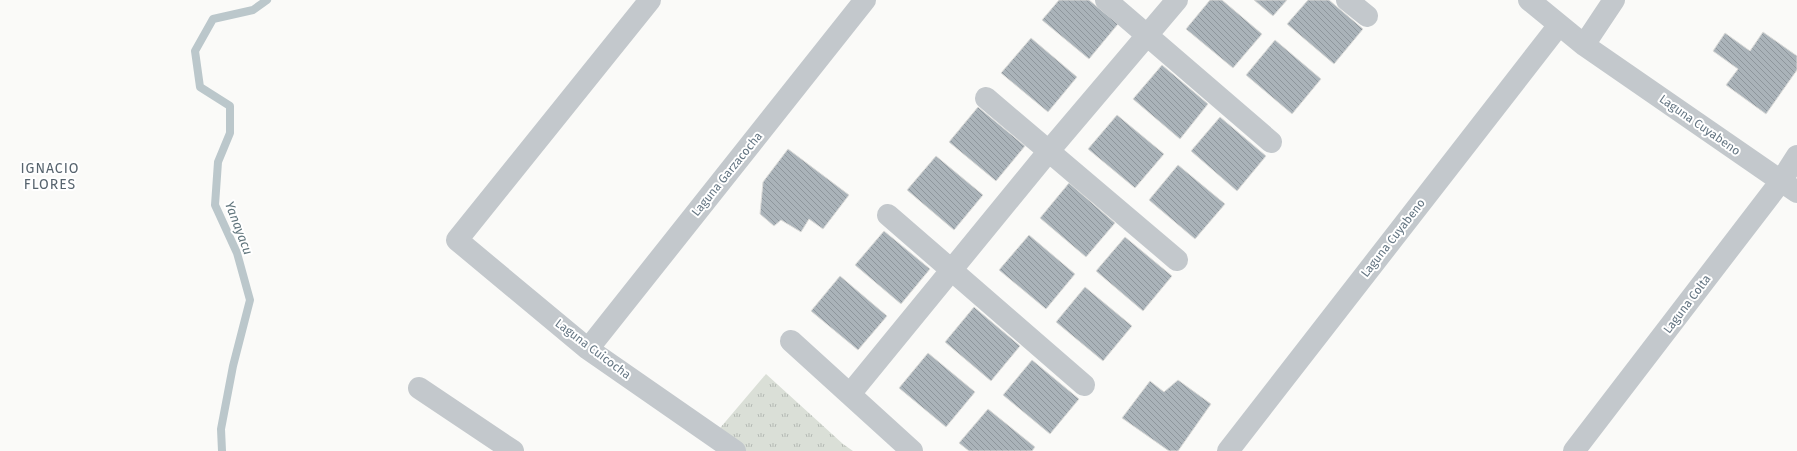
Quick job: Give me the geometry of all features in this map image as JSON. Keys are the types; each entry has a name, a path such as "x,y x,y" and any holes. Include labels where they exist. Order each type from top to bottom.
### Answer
{"street":[{"name":"Laguna Cuicocha","path":"650,0 457,240 588,349 735,451"},
{"name":"Laguna Garzacocha","path":"588,349 865,0"},
{"path":"1106,0 1271,142"},
{"path":"850,394 1048,152 1177,0"},
{"path":"1347,0 1367,16"},
{"name":"Laguna Cuyabeno","path":"1529,0 1584,45 1789,187"},
{"path":"1584,45 1614,0"},
{"name":"Laguna Cuyabeno","path":"1228,451 1559,25"},
{"path":"986,98 1177,260"},
{"name":"Laguna Colta","path":"1583,448 1789,187 1797,156"},
{"path":"888,215 1084,385"},
{"path":"791,341 912,451"},
{"path":"419,388 513,451"}],"green space":[{"path":"766,374 843,444 853,451 737,451 715,434"}],"building":[{"path":"1059,0 1089,0 1118,24 1089,59 1042,20"},
{"path":"1210,0 1222,0 1262,34 1233,68 1186,29"},
{"path":"1254,0 1287,0 1273,16"},
{"path":"1308,0 1329,0 1363,29 1334,64 1287,24"},
{"path":"1763,32 1797,56 1797,70 1766,114 1726,85 1738,69 1713,51 1725,33 1750,51"},
{"path":"1031,38 1077,77 1048,112 1001,73"},
{"path":"1275,40 1321,79 1292,114 1246,75"},
{"path":"1162,65 1208,104 1180,139 1133,99"},
{"path":"978,107 1025,146 996,181 949,142"},
{"path":"1117,115 1164,154 1135,188 1088,149"},
{"path":"1220,117 1266,156 1237,191 1191,151"},
{"path":"788,149 849,195 823,229 809,219 801,232 781,220 774,226 760,214 763,182"},
{"path":"936,156 983,195 954,230 907,190"},
{"path":"1178,165 1225,204 1195,239 1149,200"},
{"path":"1069,183 1115,223 1086,257 1040,218"},
{"path":"884,231 930,269 901,304 855,265"},
{"path":"1029,235 1075,274 1046,309 999,270"},
{"path":"1125,237 1172,276 1143,311 1096,271"},
{"path":"840,276 887,316 858,350 811,311"},
{"path":"1085,287 1132,326 1103,361 1056,322"},
{"path":"974,307 1020,346 991,381 945,342"},
{"path":"928,353 975,392 946,427 899,388"},
{"path":"1032,360 1079,399 1050,434 1003,395"},
{"path":"1178,380 1211,404 1178,451 1169,451 1122,418 1150,381 1164,392"},
{"path":"988,409 1035,447 1032,451 969,451 959,443"}],"waterway":[{"name":"Yanayacu","path":"222,451 221,429 233,366 250,300 237,253 215,205 218,162 230,133 230,106 200,87 195,51 213,19 253,10 267,0"}],"district":[{"name":"IGNACIO FLORES","path":"50,176"}]}
